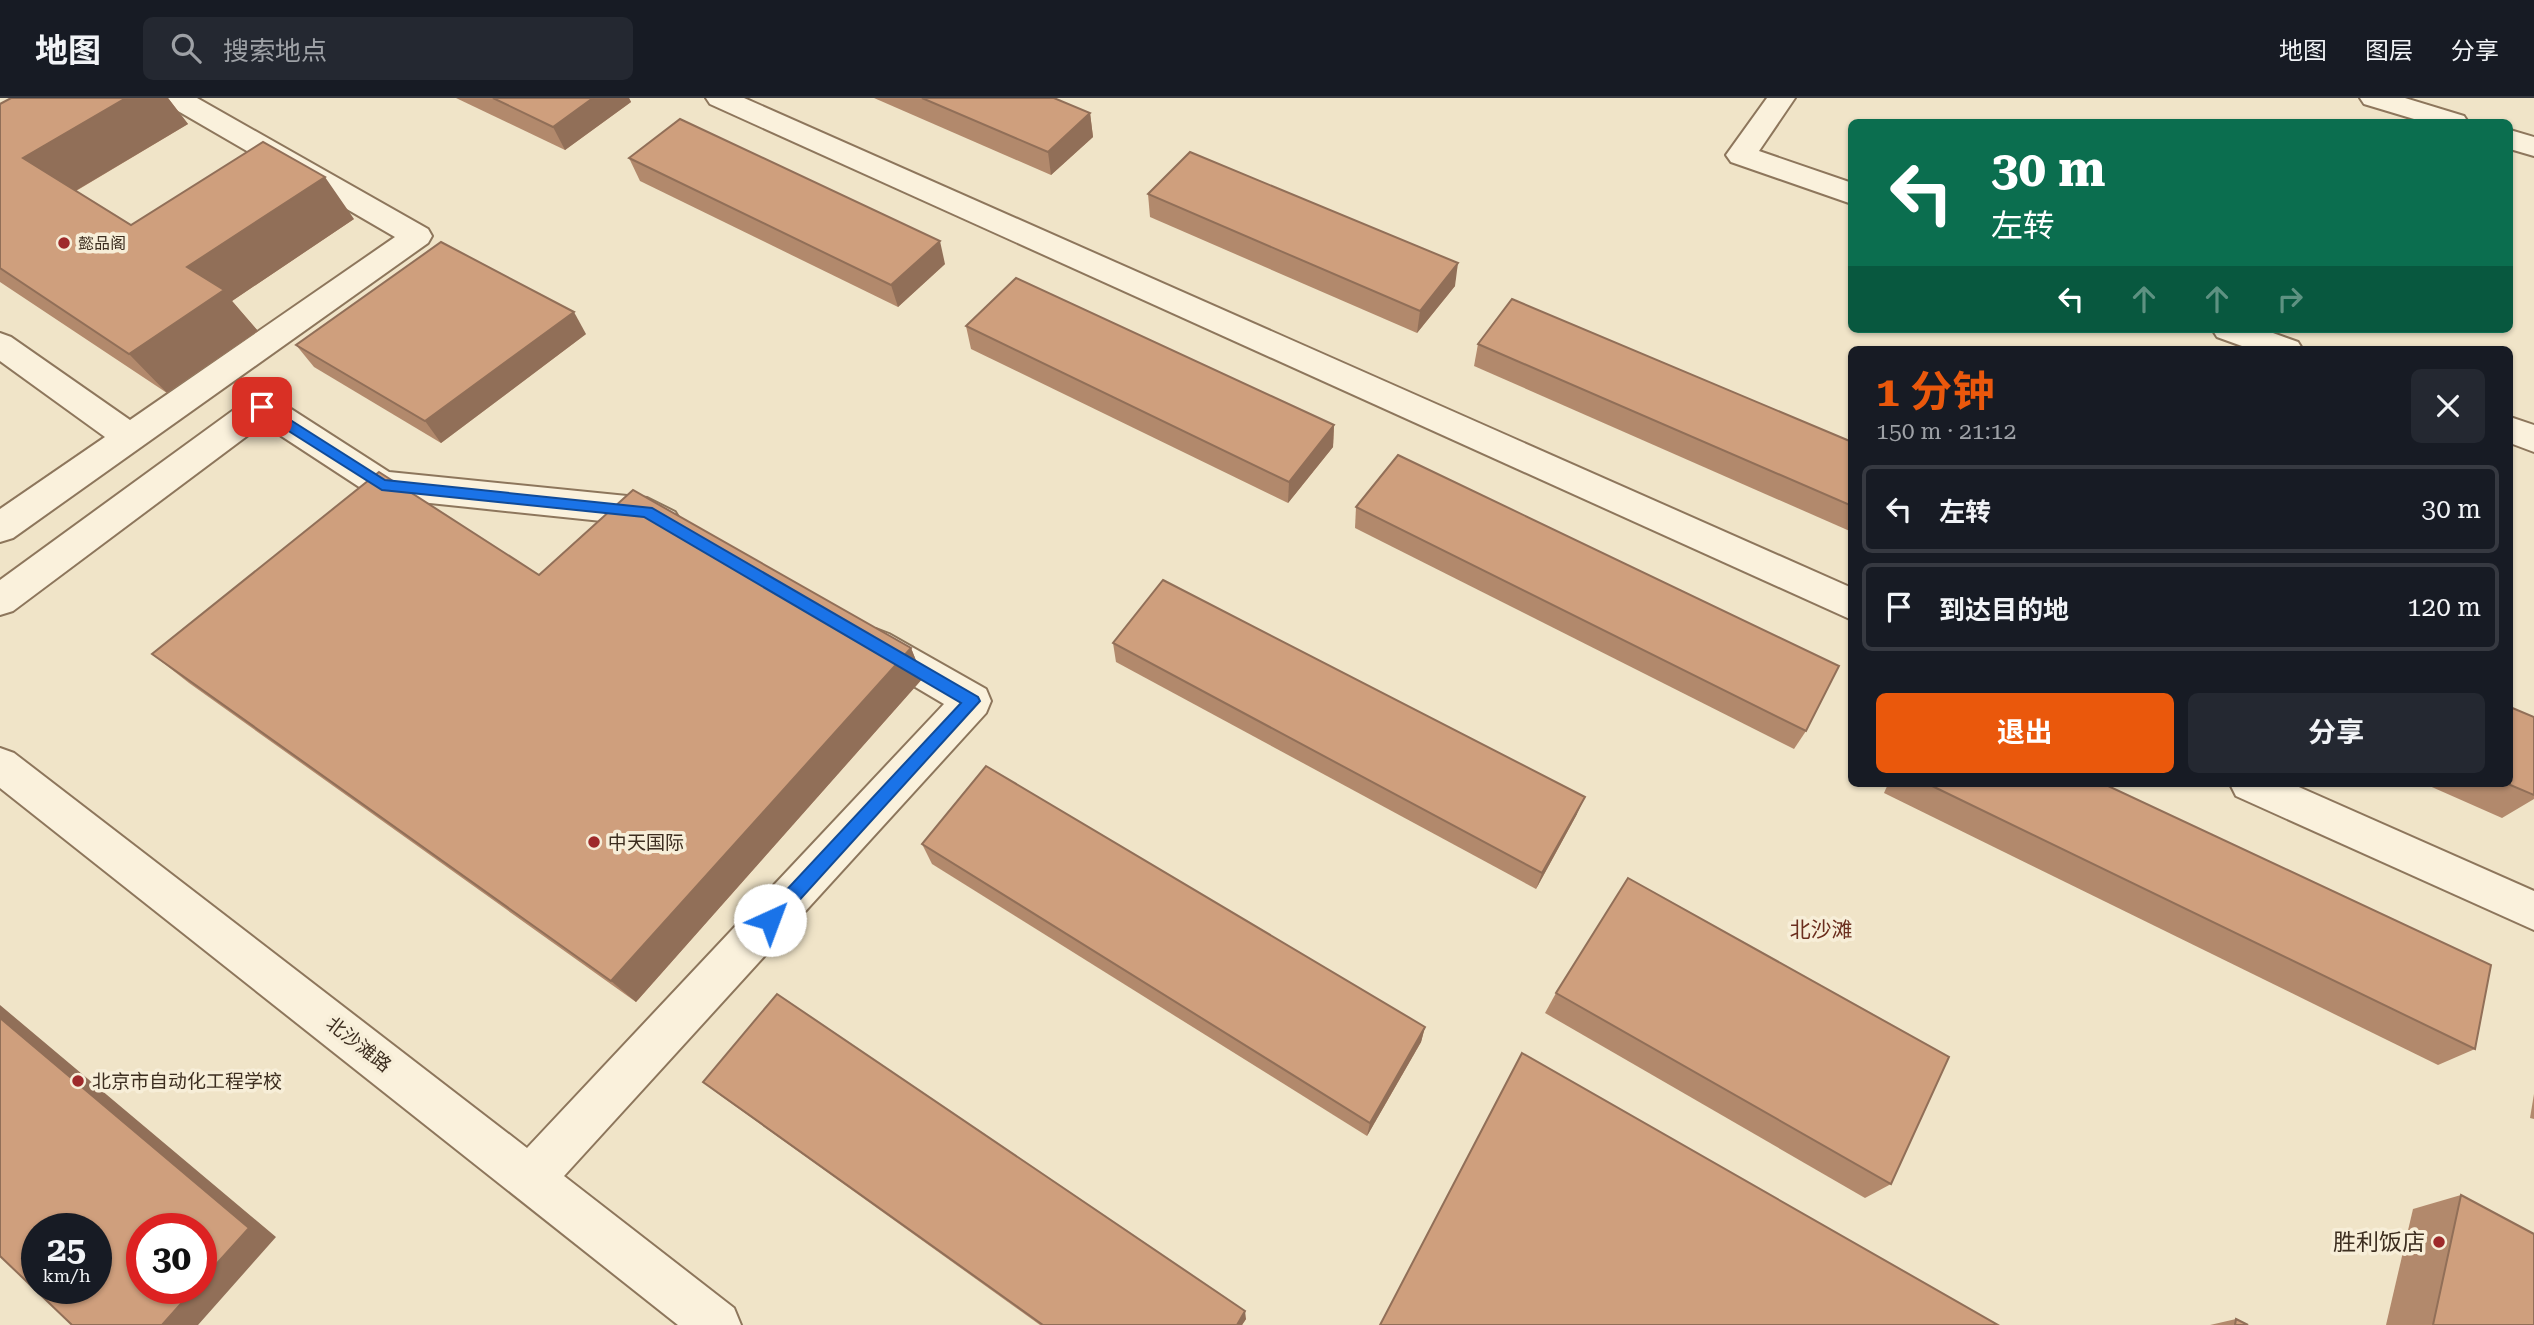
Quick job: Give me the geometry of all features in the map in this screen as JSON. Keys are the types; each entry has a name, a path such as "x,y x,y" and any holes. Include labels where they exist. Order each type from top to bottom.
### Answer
{"street":[{"path":"0,528 416,236 176,98"},
{"path":"720,98 1848,603"},
{"path":"1782,98 1741,155 1848,193"},
{"path":"2374,98 2444,119"},
{"path":"2513,140 2534,147"},
{"path":"2239,333 2276,346"},
{"path":"0,345 130,437"},
{"path":"0,600 262,407 382,485 647,512 695,540"},
{"path":"2513,431 2534,439"},
{"path":"531,1178 972,701 852,631"},
{"name":"北沙滩路","path":"0,765 718,1325"},
{"path":"2257,787 2534,911"}],"building":[{"path":"11,98 126,98 23,158 131,225 263,142 325,177 187,267 224,290 129,354 0,268 0,104"},
{"path":"493,98 593,98 553,127"},
{"path":"922,98 1054,98 1090,113 1048,152"},
{"path":"680,119 940,241 891,285 629,158"},
{"path":"1190,152 1458,263 1420,311 1148,194"},
{"path":"441,242 574,312 425,421 296,345"},
{"path":"1016,278 1334,425 1289,482 966,326"},
{"path":"1512,299 1848,440 1848,504 1478,344"},
{"path":"1398,455 1839,666 1806,731 1356,507"},
{"name":"中天国际","path":"379,472 539,575 633,490 911,648 611,981 152,654"},
{"path":"1163,580 1585,797 1542,873 1113,643"},
{"path":"2513,708 2534,717 2534,795 2513,786"},
{"path":"986,766 1425,1027 1370,1123 922,844"},
{"path":"1934,787 2110,787 2491,965 2475,1049"},
{"path":"1628,878 1949,1057 1891,1184 1556,993"},
{"path":"777,994 1245,1311 1237,1325 1043,1325 703,1082"},
{"path":"0,1018 249,1228 217,1263 217,1213 126,1213 126,1304 181,1304 162,1325 72,1325 50,1304 112,1304 112,1213 21,1213 21,1276 0,1256"},
{"path":"1522,1053 1998,1325 1380,1325"},
{"path":"2461,1195 2534,1234 2534,1325 2433,1325"},
{"path":"2236,1319 2248,1325 2235,1325"}],"place":[{"name":"懿品阁","path":"64,243"},
{"name":"中天国际","path":"594,842"},
{"name":"北京市自动化工程学校","path":"78,1081"},
{"name":"胜利饭店","path":"2439,1242"}],"district":[{"name":"北沙滩","path":"1821,930"}],"route":[{"path":"262,407 382,485 647,512 972,701 770,920"}]}
